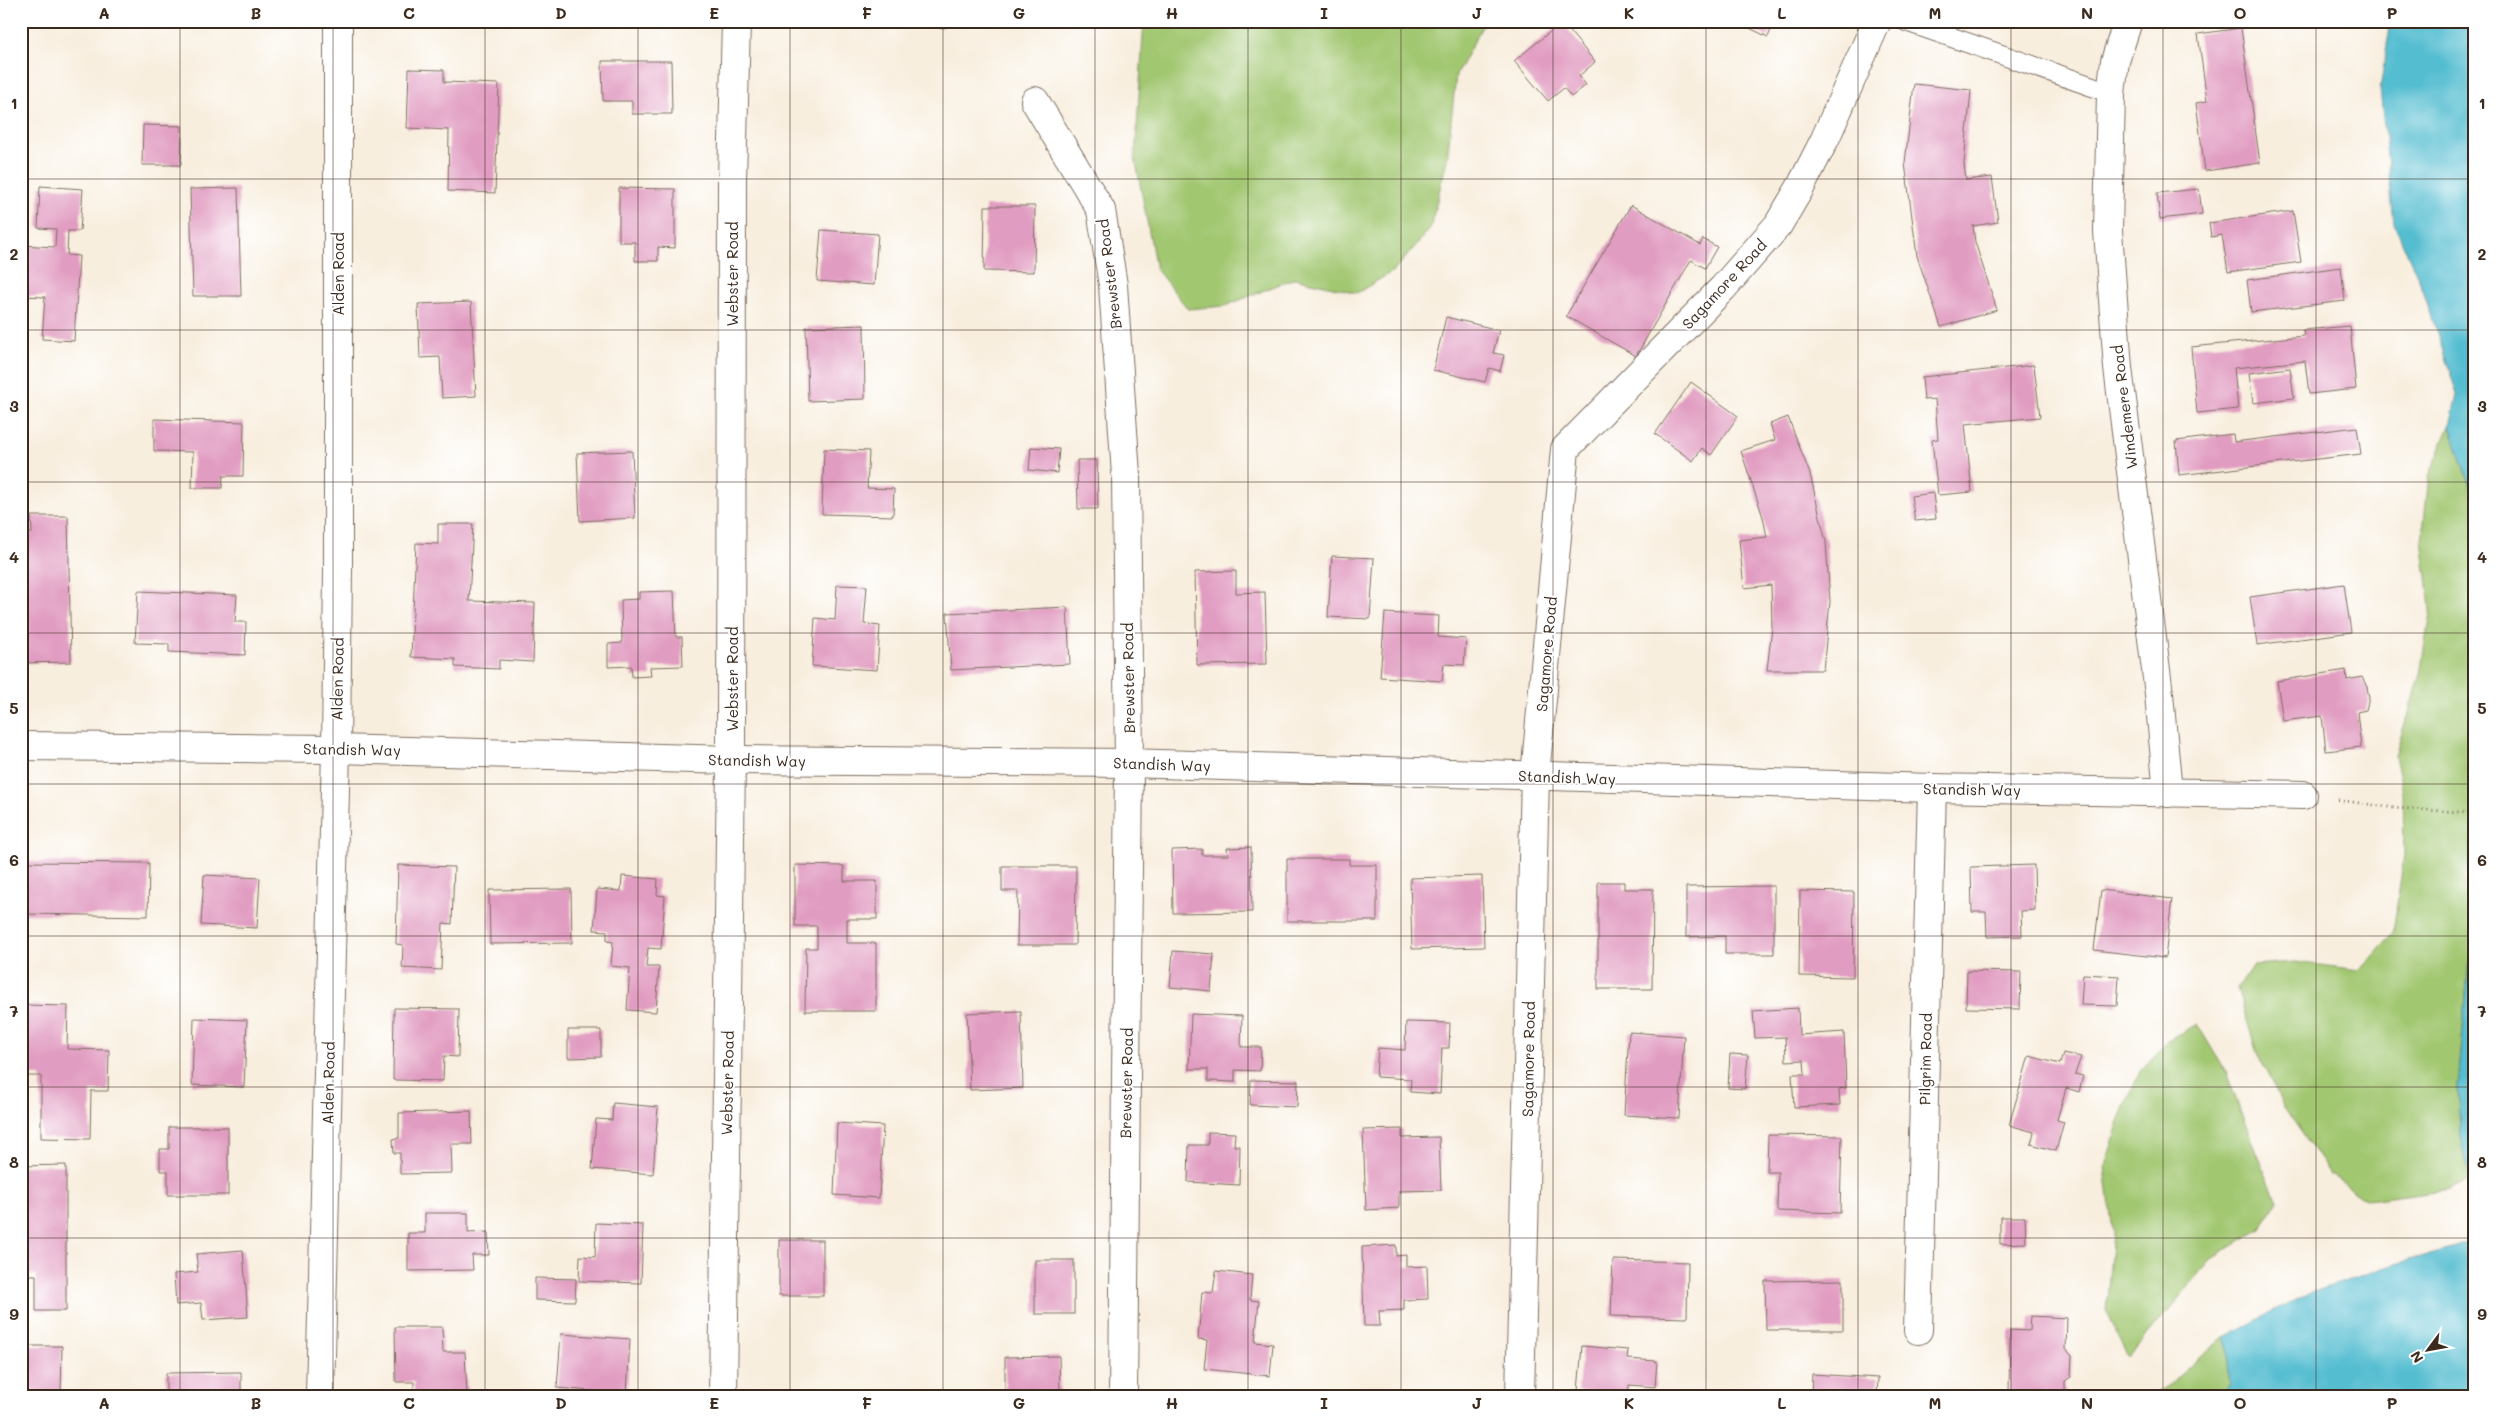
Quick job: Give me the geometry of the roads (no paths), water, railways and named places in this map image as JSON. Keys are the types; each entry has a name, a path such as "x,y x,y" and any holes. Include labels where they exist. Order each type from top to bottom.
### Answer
{"street":[{"name":"Alden Road","path":"320,1396 336,748 338,21"},
{"name":"Webster Road","path":"723,1396 731,760 732,182 736,21"},
{"name":"Sagamore Road","path":"1520,1396 1535,776 1565,448 1723,288 1778,225 1800,188 1825,139 1876,21"},
{"name":"Windemere Road","path":"2128,21 2115,61 2111,93 2108,231 2118,368 2159,694 2168,793"},
{"name":"Brewster Road","path":"1035,101 1102,210 1113,285 1126,476 1129,763 1123,1396"},
{"name":"Standish Way","path":"21,746 336,748 731,760 1129,763 1932,788 2303,794"},
{"name":"Pilgrim Road","path":"1918,1330 1932,788"}],"lane":[{"path":"1905,21 2111,93"}],"water":[{"path":"2391,21 2475,21 2475,502 2450,426 2457,394 2422,287 2394,223 2380,89"},
{"path":"2475,823 2475,930 2467,870"},
{"path":"2475,944 2475,1177 2470,1180 2460,1132 2458,1087 2468,972"},
{"path":"2475,1241 2475,1396 2222,1396 2230,1385 2226,1336 2306,1295 2392,1265"}]}
